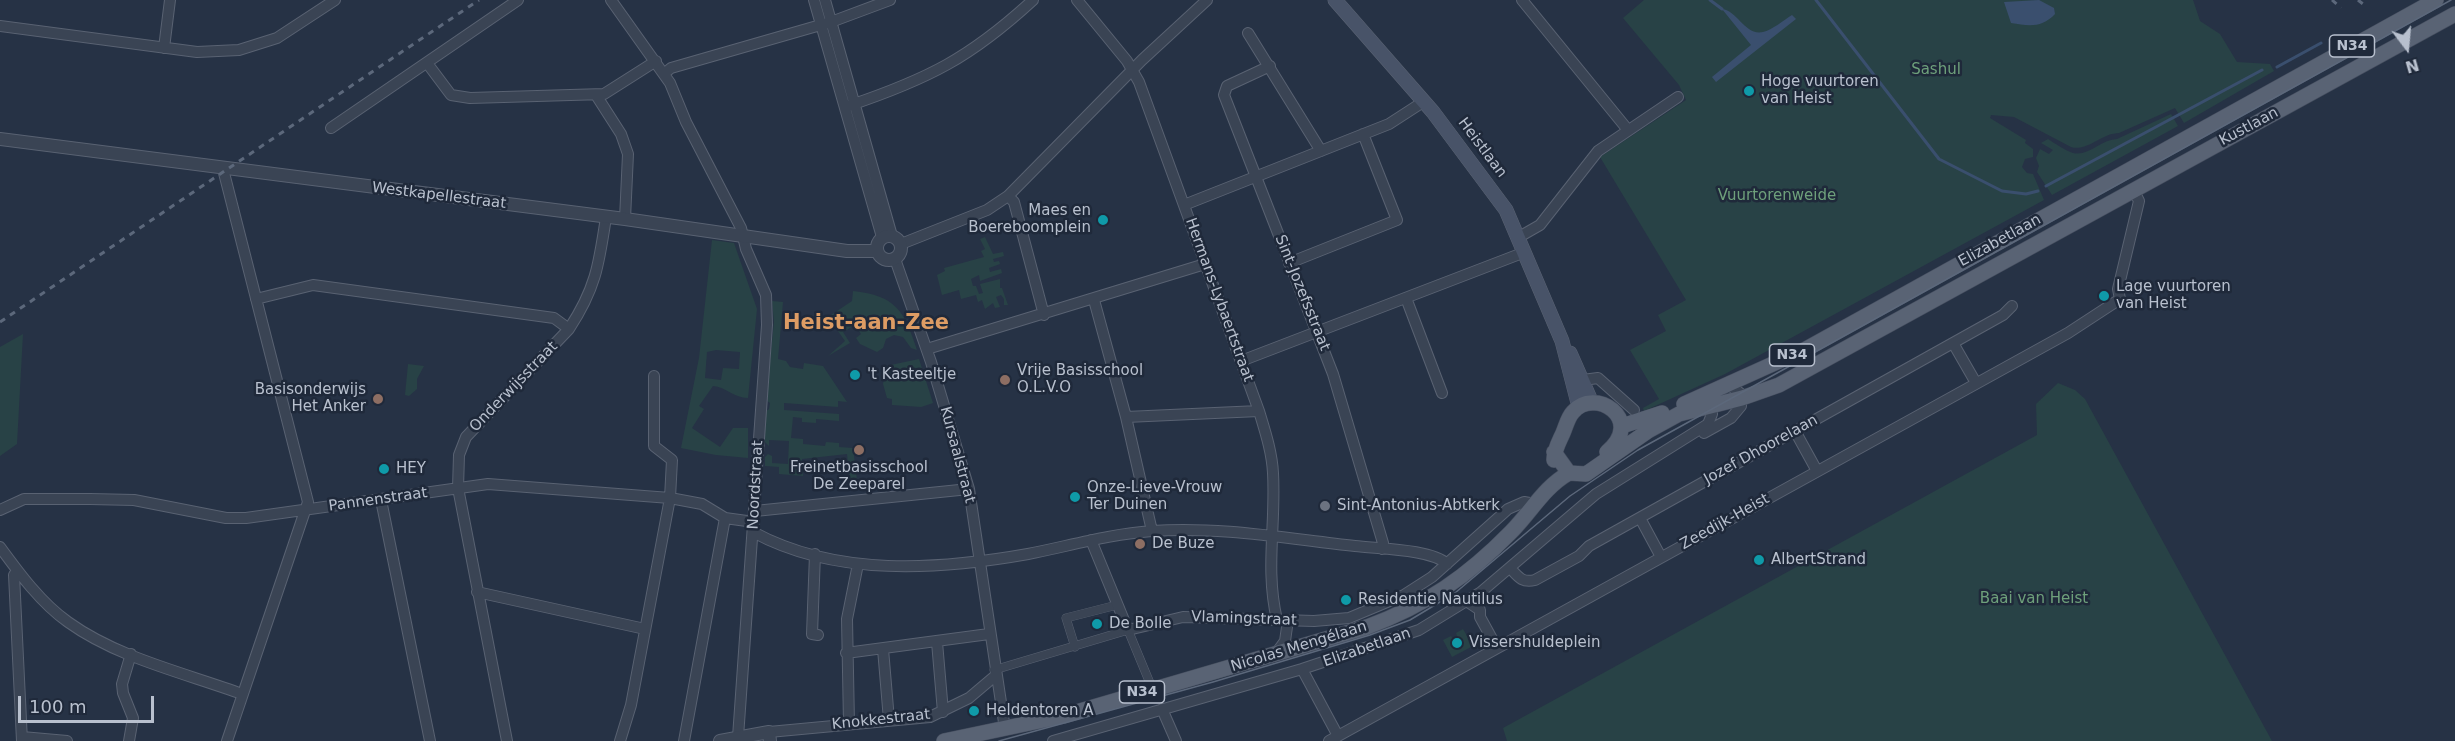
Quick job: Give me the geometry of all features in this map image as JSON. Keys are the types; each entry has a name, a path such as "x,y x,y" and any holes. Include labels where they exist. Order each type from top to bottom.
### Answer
{"main road":[{"name":"Heistlaan","path":"1335,0 1424,102 1498,197 1519,237 1562,341 1585,405"},
{"name":"Kustlaan","path":"2270,92 2436,0"},
{"name":"Kustlaan","path":"2044,240 2455,14"},
{"name":"Elizabetlaan","path":"1622,426 1643,421 1806,349 2270,92"},
{"name":"Elizabetlaan","path":"1601,465 1665,420 1779,385 2044,240"},
{"name":"Heistlaan","path":"1562,341 1569,350 1583,380 1585,405"},
{"path":"1550,486 1555,472 1554,452 1573,412 1585,405 1615,411 1622,426 1619,442 1602,457 1601,465"},
{"path":"1554,452 1569,473"},
{"name":"N34","path":"1569,473 1580,476 1601,465"},
{"name":"Nicolas Mengélaan","path":"1005,729 1063,716 1152,688 1367,627 1409,611 1433,598 1494,549 1550,486 1569,473"},
{"name":"N34","path":"944,741 1005,729"}],"street":[{"path":"164,48 170,0"},
{"path":"0,26 164,48 215,52 239,50 263,44 295,28 334,0"},
{"path":"331,128 518,0"},
{"name":"Noordstraat","path":"611,0 665,73 686,122 744,237 746,249 766,295 767,325 738,737"},
{"path":"814,0 826,24 891,239 899,255 895,259 884,259 877,250 891,239 987,210 1008,196 1133,70 1207,0"},
{"path":"825,0 826,24"},
{"path":"665,73 671,68 826,24 890,0"},
{"path":"850,106 901,88 952,64 990,38 1033,0"},
{"name":"Hermans-Lybaertstraat","path":"1077,0 1133,70 1259,411 1271,453 1273,474 1269,579 1277,620"},
{"path":"1522,0 1628,130"},
{"path":"1248,33 1321,151"},
{"path":"427,63 446,90 459,97 604,94 656,60"},
{"name":"Sint-Jozefsstraat","path":"1270,66 1227,87 1224,95 1333,374 1383,543 1382,549"},
{"path":"596,95 621,134 628,154 625,219"},
{"path":"1519,237 1540,225 1591,158 1678,97"},
{"path":"1184,205 1396,120 1424,102"},
{"path":"1289,263 1397,220 1363,134"},
{"name":"Westkapellestraat","path":"0,140 625,219 847,251 877,250"},
{"path":"223,169 306,494 307,510 227,741"},
{"name":"Zeedijk-Heist","path":"1333,738 2068,333 2120,299 2118,289 2139,201 2134,191"},
{"path":"1008,196 1014,202 1044,315"},
{"name":"Onderwijsstraat","path":"507,741 458,488 459,455 466,436 569,329 583,308 598,271 606,217"},
{"path":"1241,361 1525,252"},
{"name":"Kursaalstraat","path":"895,259 927,349 969,489 1005,729"},
{"path":"927,349 1094,300 1205,264"},
{"path":"256,299 313,285 554,318 569,329"},
{"path":"1406,298 1442,393"},
{"path":"1094,300 1126,417 1152,531"},
{"name":"Jozef Dhoorelaan","path":"1511,569 1519,579 1527,582 1535,580 1579,556 1589,546 2003,315 2012,306"},
{"path":"1953,343 1976,383"},
{"path":"620,741 628,718 670,498 672,460 654,446 654,376"},
{"path":"1583,380 1598,378 1634,410"},
{"path":"1728,384 1736,388 1742,398"},
{"name":"Elizabetlaan","path":"1637,468 1731,418 1739,411 1742,398"},
{"name":"Elizabetlaan","path":"1053,741 1302,669 1404,636 1468,602 1511,569 1578,508 1708,424 1712,414 1705,406"},
{"path":"1126,417 1259,411"},
{"path":"1795,431 1817,471"},
{"name":"Pannenstraat","path":"0,510 24,498 134,500 226,518 307,510 488,484 670,498 702,504 725,518 754,522 772,543 858,564 938,567 979,562 1091,540 1152,531 1196,530 1382,549 1440,557 1448,564"},
{"path":"754,522 969,489"},
{"path":"381,500 430,741"},
{"name":"Vlamingstraat","path":"995,673 1128,630 1183,617 1331,621 1371,611 1404,596 1448,564 1502,513 1524,502 1535,504"},
{"path":"684,741 725,518"},
{"path":"1640,518 1661,557"},
{"path":"1091,540 1152,688"},
{"path":"0,547 17,571 66,621 98,641 242,694"},
{"path":"815,554 812,634 818,635"},
{"path":"849,724 847,619 858,564"},
{"path":"17,571 14,575 22,739 67,741"},
{"path":"477,592 645,629"},
{"path":"1468,602 1480,610 1480,617 1497,648"},
{"path":"1075,647 1066,618 1117,605"},
{"path":"1277,652 1286,641 1288,620"},
{"path":"846,653 989,634"},
{"path":"936,642 943,712"},
{"path":"883,648 889,720"},
{"path":"129,741 132,718 122,684 131,654"},
{"path":"1302,669 1333,738"},
{"name":"Knokkestraat","path":"720,741 738,737 769,737 849,724 923,718 943,712 969,698 995,673"},
{"path":"1162,709 1176,741"}],"green space":[{"name":"Vuurtorenweide","path":"1644,0 2193,0 2200,21 2220,34 2237,62 2270,64 2274,71 2184,123 2175,108 2119,133 2077,148 2014,117 1991,115 1990,118 2026,140 2025,143 2033,149 2033,157 2025,159 2022,167 2027,173 2033,174 2044,200 1725,374 1644,411 1643,408 1659,399 1630,350 1666,331 1658,315 1686,300 1600,157 1686,100 1679,85 1623,18"},
{"path":"2171,114 2178,126 2052,195 2037,172 2039,166 2036,158 2040,149 2049,154 2053,150 2041,143 2048,139 2063,149 2079,154"},
{"path":"985,237 993,254 1003,252 1004,256 993,259 994,262 999,261 1000,264 989,268 990,272 1001,269 1002,273 980,281 979,275 971,279 973,286 976,286 979,294 983,293 980,284 1000,279 1000,288 1002,288 1008,305 1004,305 1001,295 996,297 1000,307 995,308 993,303 985,309 982,300 978,302 976,295 961,299 959,290 942,295 937,275 945,271 944,268 984,257 981,251 985,249 980,239"},
{"path":"712,240 734,243 757,309 748,398 713,386 699,406 704,409 692,428 720,447 733,428 748,428 748,458 681,448 699,358","holes":["716,350 740,352 739,369 723,368 721,380 705,378 707,352"]},
{"path":"853,291 879,297 896,307 908,325 917,350 911,348 903,337 894,335 886,339 883,348 877,352 860,344 856,338 861,334 855,325 843,332 850,343 828,356 845,341 828,317 852,301"},
{"path":"772,301 783,302 778,359 786,361 790,367 803,369 804,363 823,366 847,402 838,401 838,407 784,403 784,410 839,414 839,421 816,419 816,423 802,422 802,418 793,417 791,438 803,439 803,444 825,446 826,442 839,443 839,447 853,448 857,480 850,481 847,454 802,459 803,476 779,474 779,467 765,466 765,457 768,454 772,456 772,463 788,464 789,441 769,440 769,446 765,442 765,412 769,409 770,403 766,400 774,322"},
{"path":"23,334 17,444 0,456 0,347"},
{"path":"919,359 933,403 921,407 892,405 892,399 887,398 883,384 886,366"},
{"path":"408,364 424,366 417,379 417,389 409,396 405,395"},
{"name":"Baai van Heist","path":"2058,383 2075,390 2085,399 2272,741 1507,741 1503,728 2037,435 2036,404"},
{"path":"1463,629 1473,646 1452,657 1443,640 1451,636 1455,643 1459,641 1456,633"}],"water":[{"path":"2039,0 2054,8 2055,14 2050,19 2035,25 2011,23 2004,2"},
{"path":"1722,9 1733,14 1746,27 1757,32 1770,29 1792,15 1796,19 1716,82 1712,77 1751,45"}],"waterway":[{"path":"1710,0 1722,9"},
{"path":"1816,0 1939,159 2002,191 2026,194 2038,191"},
{"path":"2277,67 2321,43"},
{"path":"2046,186 2262,70"}],"tram line":[{"path":"999,741 1213,682 1370,635 1410,620 1455,593 1570,496 1638,450 2451,0"}],"railway":[{"path":"0,322 479,0"},
{"path":"2332,0 2341,8"},
{"path":"2358,0 2363,4"}],"place":[{"name":"Hoge vuurtoren van Heist","path":"1749,91"},
{"name":"Maes en Boereboomplein","path":"1103,220"},
{"name":"Lage vuurtoren van Heist","path":"2104,296"},
{"name":"'t Kasteeltje","path":"855,375"},
{"name":"Vrije Basisschool O.L.V.O","path":"1005,380"},
{"name":"Basisonderwijs Het Anker","path":"378,399"},
{"name":"Freinetbasisschool De Zeeparel","path":"859,450"},
{"name":"HEY","path":"384,469"},
{"name":"Onze-Lieve-Vrouw Ter Duinen","path":"1075,497"},
{"name":"Sint-Antonius-Abtkerk","path":"1325,506"},
{"name":"De Buze","path":"1140,544"},
{"name":"AlbertStrand","path":"1759,560"},
{"name":"Residentie Nautilus","path":"1346,600"},
{"name":"De Bolle","path":"1097,624"},
{"name":"Vissershuldeplein","path":"1457,643"},
{"name":"Heldentoren A","path":"974,711"}],"district":[{"name":"Heist-aan-Zee","path":"866,324"}],"park label":[{"name":"Sashul","path":"1936,70"}]}
